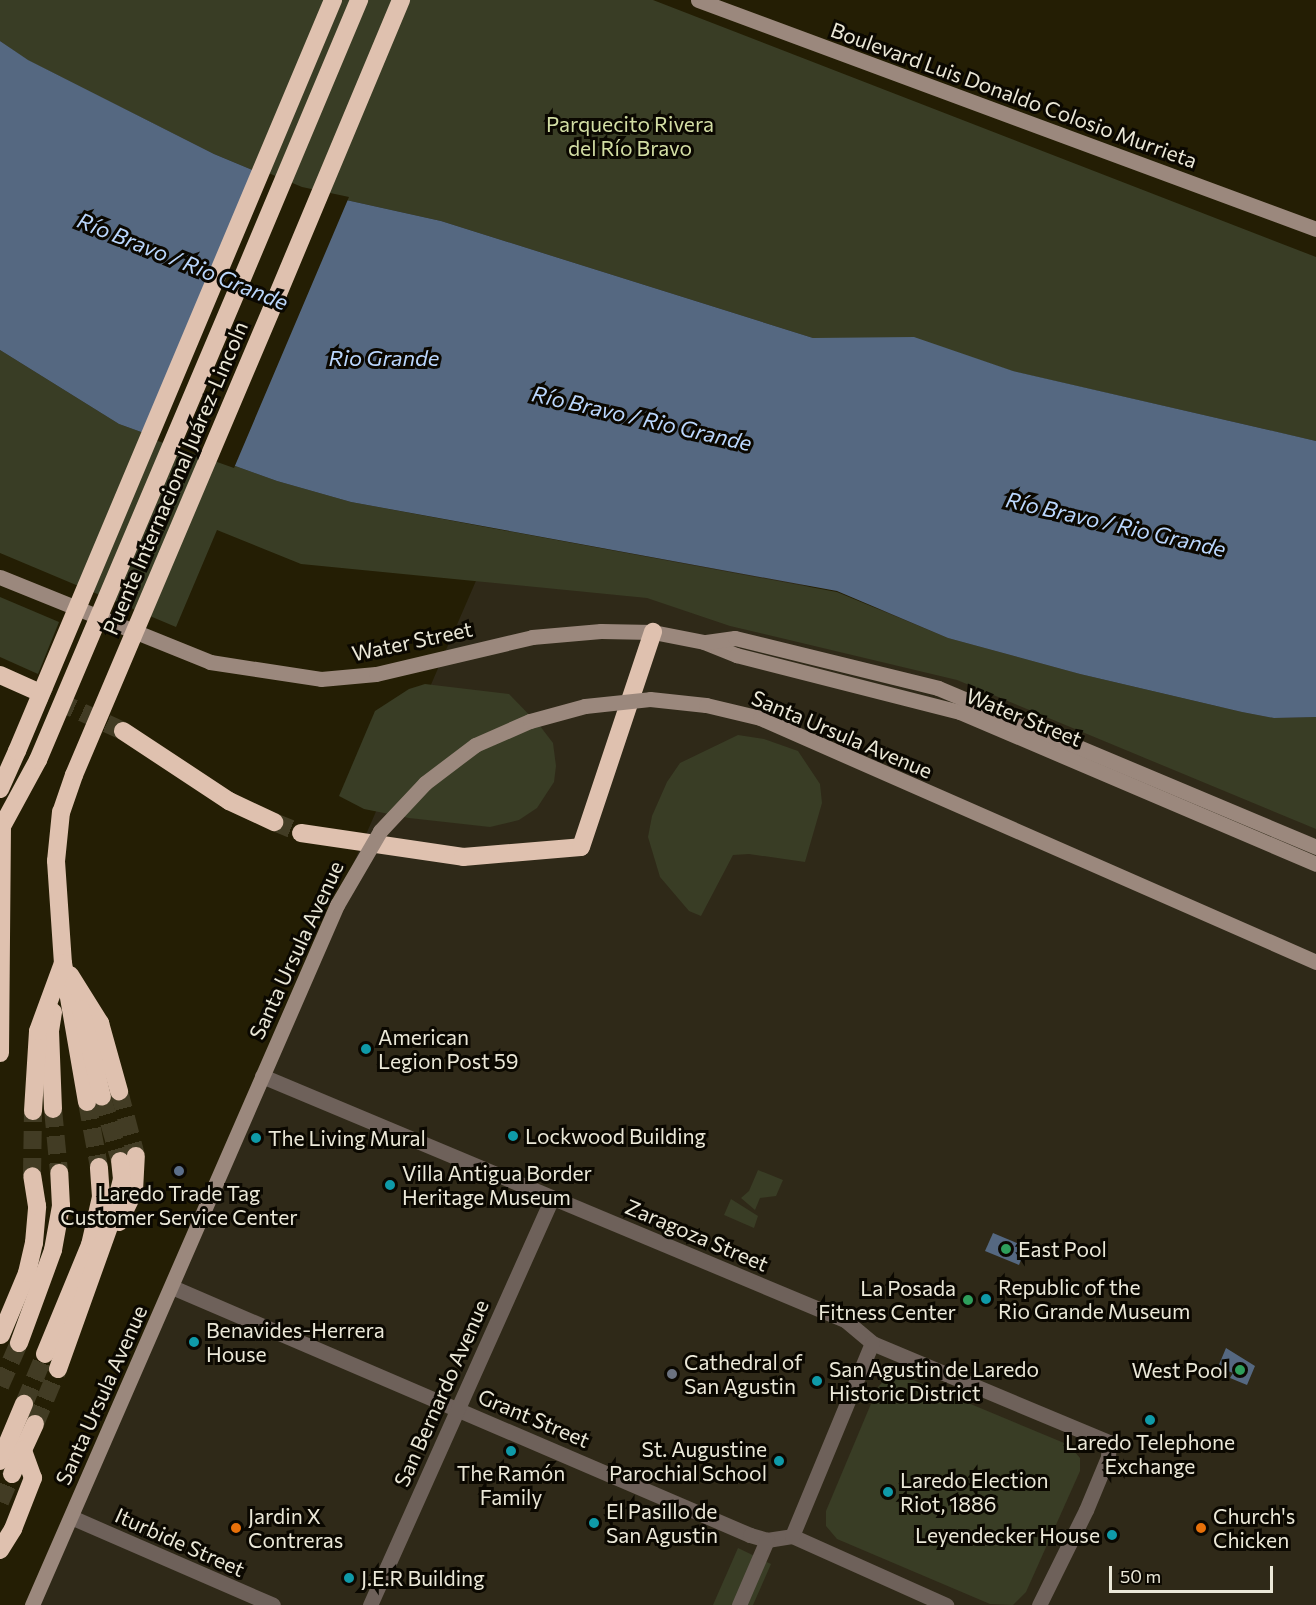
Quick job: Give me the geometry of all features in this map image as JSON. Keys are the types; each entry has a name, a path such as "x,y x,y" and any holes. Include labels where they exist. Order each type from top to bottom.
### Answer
{"highway":[{"path":"0,789 333,0"},
{"name":"Puente Internacional Juárez-Lincoln","path":"0,832 38,760 358,0"},
{"name":"Puente Internacional Juárez-Lincoln","path":"63,963 56,861 61,812 74,775 401,0"},
{"path":"301,833 463,857 581,847 653,632"},
{"path":"0,675 33,690"},
{"path":"123,731 229,801 274,822"},
{"path":"0,832 0,858"},
{"path":"0,832 0,1053"},
{"path":"63,963 100,1023 103,1097 63,963"},
{"path":"53,1109 50,1030 63,963"},
{"path":"33,1111 38,1031 63,963"},
{"path":"58,1369 101,1249 128,1159"},
{"path":"45,1354 85,1263 101,1197 99,1167"},
{"path":"19,1343 53,1250 61,1206 59,1173"},
{"path":"1,1335 27,1273 34,1243 37,1206 32,1176"},
{"path":"6,1467 24,1404"},
{"path":"6,1467 23,1450 34,1424"},
{"path":"0,1550 13,1529 33,1478 23,1450"}],"main road":[{"name":"Boulevard Luis Donaldo Colosio Murrieta","path":"698,0 1316,229"},
{"name":"Water Street","path":"0,577 210,662 321,679 376,674 532,637 601,630 653,632 704,642 736,656 960,712 1316,864"},
{"name":"Water Street","path":"704,642 735,638 938,688 1316,847"},
{"name":"Santa Ursula Avenue","path":"32,1605 348,880 380,831 425,783 475,745 530,721 585,706 650,699 706,705 760,718 1316,962"}],"street":[{"name":"Zaragoza Street","path":"262,1076 845,1320 872,1343 1109,1442 1108,1457 1086,1510 1039,1605"},
{"name":"San Bernardo Avenue","path":"370,1605 552,1198"},
{"name":"Grant Street","path":"172,1287 767,1540"},
{"path":"792,1536 872,1343"},
{"name":"Iturbide Street","path":"70,1516 273,1605"},
{"path":"739,1605 767,1540 792,1536 946,1605"}],"shaded area":[{"path":"498,530 797,583 1080,674 1202,705 1316,717 1316,1605 32,1605"}],"green space":[{"name":"Parquecito Rivera del Río Bravo","path":"0,0 653,0 1316,257 1316,441 1012,371 914,338 813,338 441,221 301,190 214,154 27,60 0,41"},
{"path":"0,350 119,424 277,481 351,502 837,592 948,638 1080,674 1274,718 1316,717 1316,829 957,680 730,626 647,598 301,564 217,530 176,627 0,553"},
{"path":"0,597 59,622 38,674 0,657"},
{"path":"425,684 509,694 540,726 553,743 556,766 554,782 537,808 519,820 490,827 409,818 364,809 339,796 375,711 409,689"},
{"path":"738,735 764,739 798,751 820,784 822,803 805,862 749,854 733,855 701,916 689,911 660,877 648,837 652,816 667,782 680,763"},
{"path":"758,1170 783,1180 776,1196 760,1198 755,1210 741,1198 749,1191"},
{"path":"731,1199 758,1216 754,1228 724,1215"},
{"path":"889,1375 901,1375 1069,1445 1080,1458 1080,1471 1026,1592 1013,1605 990,1604 837,1539 826,1526 826,1511 878,1387"},
{"path":"738,1548 771,1564 753,1605 713,1605"}],"water":[{"name":"Rio Grande","path":"0,41 28,60 214,154 301,190 441,221 813,338 914,337 1013,371 1316,441 1316,717 1274,718 1080,674 948,638 837,591 351,502 277,481 119,424 0,350"},
{"name":"East Pool","path":"993,1233 1026,1247 1019,1265 985,1251"},
{"name":"West Pool","path":"1226,1348 1255,1366 1247,1385 1230,1378 1233,1373 1218,1367"}],"pier":[{"path":"254,167 302,187 349,197 234,468 141,435"}],"tunnel":[{"path":"33,690 123,731"},
{"path":"274,822 301,833"},
{"path":"119,1091 136,1156"},
{"path":"102,1097 120,1161"},
{"path":"87,1102 99,1167"},
{"path":"53,1109 59,1173"},
{"path":"32,1176 33,1111"},
{"path":"0,1386 19,1343"},
{"path":"24,1404 45,1354"},
{"path":"35,1424 58,1369"},
{"path":"0,1502 12,1474"}],"place":[{"name":"American Legion Post 59","path":"366,1049"},
{"name":"Lockwood Building","path":"513,1136"},
{"name":"The Living Mural","path":"256,1138"},
{"name":"Laredo Trade Tag Customer Service Center","path":"179,1171"},
{"name":"Villa Antigua Border Heritage Museum","path":"390,1185"},
{"name":"East Pool","path":"1006,1249"},
{"name":"Republic of the Rio Grande Museum","path":"986,1299"},
{"name":"La Posada Fitness Center","path":"968,1300"},
{"name":"Benavides-Herrera House","path":"194,1342"},
{"name":"West Pool","path":"1240,1370"},
{"name":"Cathedral of San Agustin","path":"672,1374"},
{"name":"San Agustin de Laredo Historic District","path":"817,1381"},
{"name":"Laredo Telephone Exchange","path":"1150,1420"},
{"name":"The Ramón Family","path":"511,1451"},
{"name":"St. Augustine Parochial School","path":"779,1461"},
{"name":"Laredo Election Riot, 1886","path":"888,1492"},
{"name":"El Pasillo de San Agustin","path":"594,1523"},
{"name":"Jardin X Contreras","path":"236,1528"},
{"name":"Church's Chicken","path":"1201,1528"},
{"name":"Leyendecker House","path":"1112,1535"},
{"name":"J.E.R Building","path":"349,1578"}],"water label":[{"name":"Río Bravo / Rio Grande","path":"183,261"},
{"name":"Río Bravo / Rio Grande","path":"642,418"},
{"name":"Río Bravo / Rio Grande","path":"1116,524"}]}
